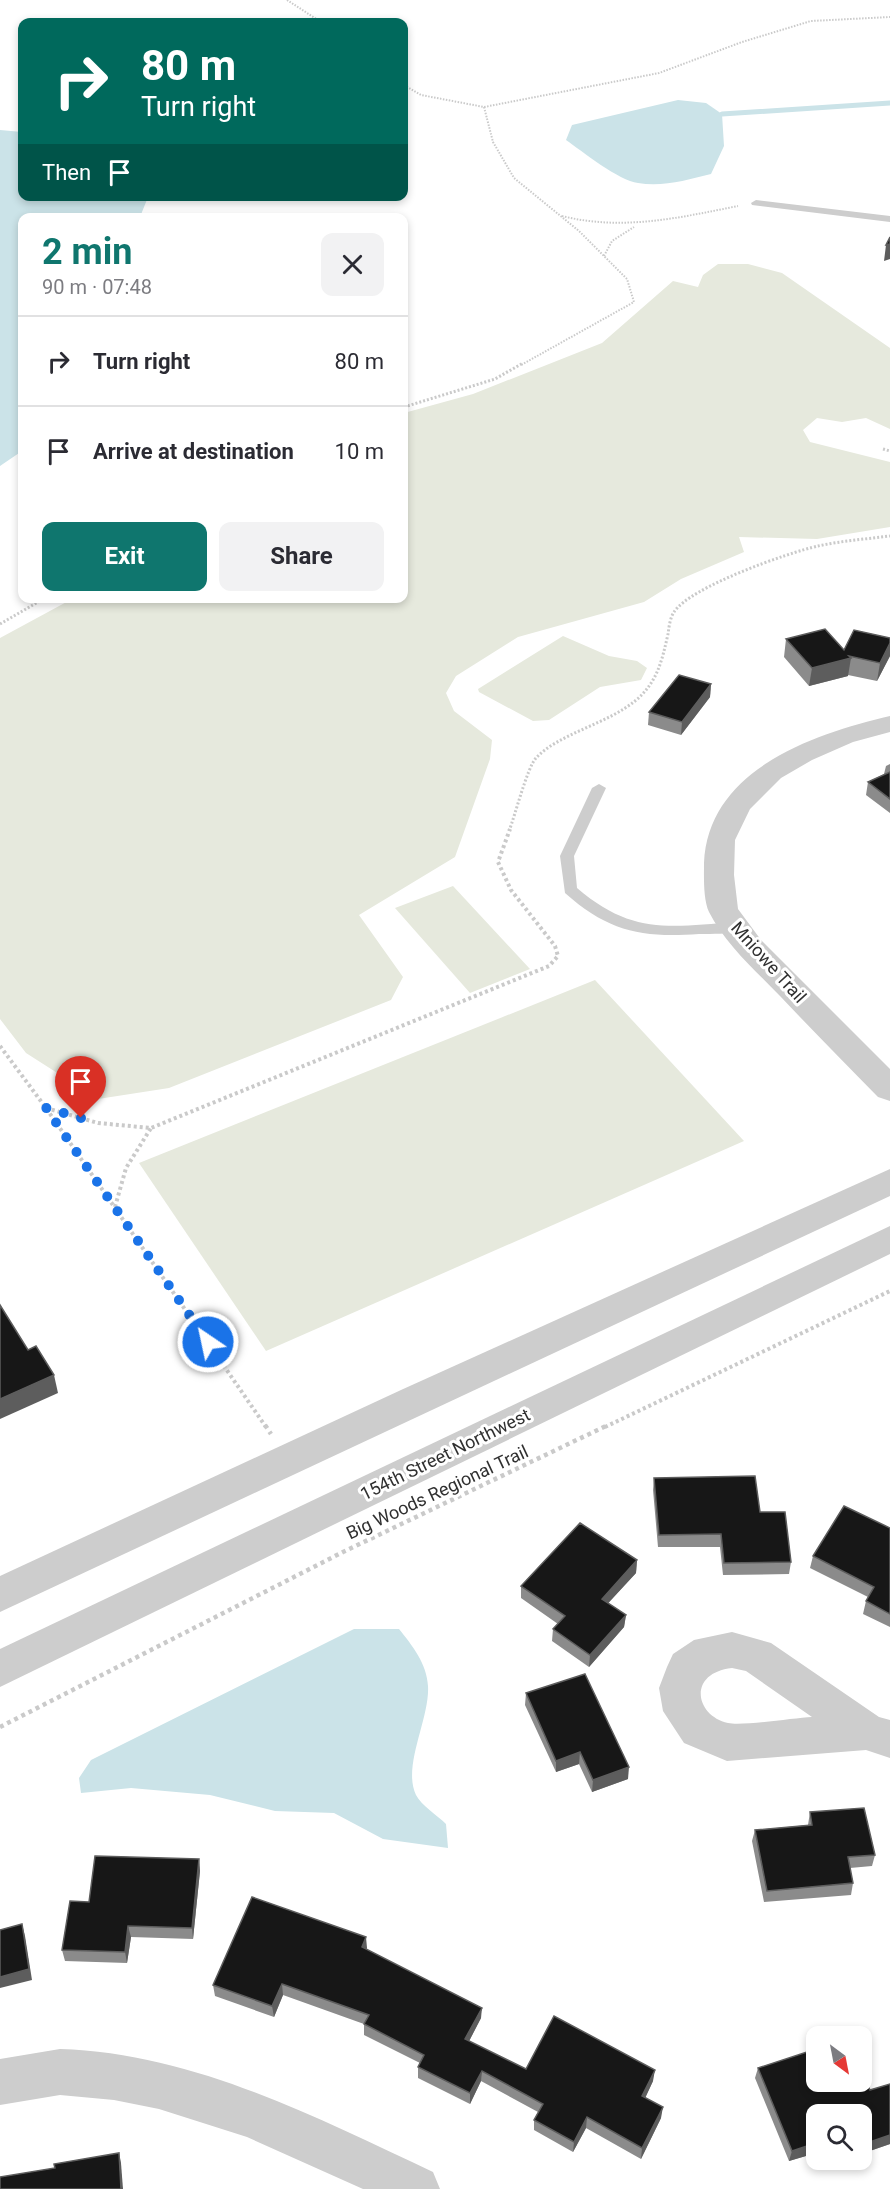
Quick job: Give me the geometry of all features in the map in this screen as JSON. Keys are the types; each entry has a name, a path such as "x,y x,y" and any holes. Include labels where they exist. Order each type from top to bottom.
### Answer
{"street":[{"name":"Mniowe Trail","path":"890,724 843,736 802,754 771,772 738,806 720,840 719,875 723,910 750,947 890,1089"},
{"path":"0,1595 414,1400 890,1182"},
{"name":"154th Street Northwest","path":"0,1669 890,1239"},
{"path":"0,2082 66,2071 154,2082 254,2114 416,2189"}],"lane":[{"path":"756,203 890,219"},
{"path":"599,788 567,856 570,890 595,911 625,926 680,930 736,927"}],"path":[{"path":"287,0 315,18"},
{"path":"408,87 421,94 484,107 658,73 742,42 811,21 890,17"},
{"path":"408,406 495,379 634,302 627,279 559,215 514,178 493,142 484,107"},
{"path":"559,215 583,222 637,225 756,203"},
{"path":"604,256 612,241 637,225"},
{"path":"884,449 890,451"},
{"path":"46,1108 98,1123 151,1128 549,966 558,957 555,945 512,890 498,862 535,759 555,744 611,718 635,701 652,684 660,669 672,615 681,604 726,579 783,556 818,546 890,536"},
{"path":"0,624 36,603"},
{"path":"0,1046 116,1208 274,1439"},
{"path":"116,1208 126,1168 151,1128"},
{"name":"Big Woods Regional Trail","path":"0,1727 343,1552 890,1291"}],"shaded area":[{"path":"718,264 748,264 782,273 890,348 890,429 866,418 842,422 817,418 803,430 810,442 890,462 890,527 817,539 739,537 744,552 681,579 644,602 518,637 456,676 446,693 454,711 492,740 490,759 455,857 359,915 403,977 391,1000 169,1088 98,1099 26,1053 0,1019 0,638 65,603 408,603 408,412 473,394 602,343 673,281 698,287 703,275"},
{"path":"563,636 609,656 637,661 647,668 641,680 600,687 549,720 533,721 479,692 478,689"},
{"path":"453,886 530,969 470,993 395,908"},
{"path":"595,980 744,1141 266,1351 139,1163"}],"water":[{"path":"678,100 706,103 722,114 724,146 711,174 684,181 638,183 621,177 566,140 572,125"},
{"path":"0,130 18,132 18,201 146,201 142,213 18,213 18,454 0,466"},
{"path":"354,1629 399,1629 422,1663 428,1686 425,1712 414,1756 413,1783 418,1799 446,1824 448,1848 383,1839 334,1813 275,1811 210,1795 131,1788 81,1793 79,1778 91,1760"}],"building":[{"path":"825,629 844,650 854,630 890,638 890,643 880,663 849,656 851,658 812,668 786,639"},
{"path":"679,675 711,684 682,722 649,712"},
{"path":"890,772 890,799 868,782"},
{"path":"0,1305 28,1350 36,1346 54,1375 0,1399"},
{"path":"755,1476 760,1512 785,1512 791,1562 724,1563 721,1534 659,1535 654,1478"},
{"path":"844,1506 890,1528 890,1614 866,1601 874,1587 813,1556"},
{"path":"580,1523 637,1560 602,1599 626,1615 590,1655 553,1629 565,1616 521,1586"},
{"path":"585,1674 629,1767 593,1780 580,1752 556,1761 526,1693"},
{"path":"864,1808 875,1855 848,1857 853,1883 767,1891 755,1830 812,1825 810,1812"},
{"path":"95,1856 199,1859 192,1928 128,1926 125,1952 62,1950 70,1901 89,1902"},
{"path":"252,1897 366,1937 362,1947 482,2008 465,2039 526,2069 554,2016 655,2070 642,2096 663,2107 642,2148 587,2117 574,2142 534,2120 543,2104 482,2071 470,2093 418,2067 424,2055 364,2024 369,2015 282,1984 272,2006 213,1985"},
{"path":"22,1924 29,1969 0,1977 0,1930"},
{"path":"806,2052 806,2092 872,2092 872,2089 890,2084 890,2135 872,2141 872,2104 806,2104 806,2146 792,2151 758,2068"},
{"path":"119,2153 121,2189 0,2189 0,2177 55,2168 54,2164"}],"waterway":[{"path":"722,114 890,103"}],"route":[{"path":"81,1118 46,1108 208,1342"}]}
